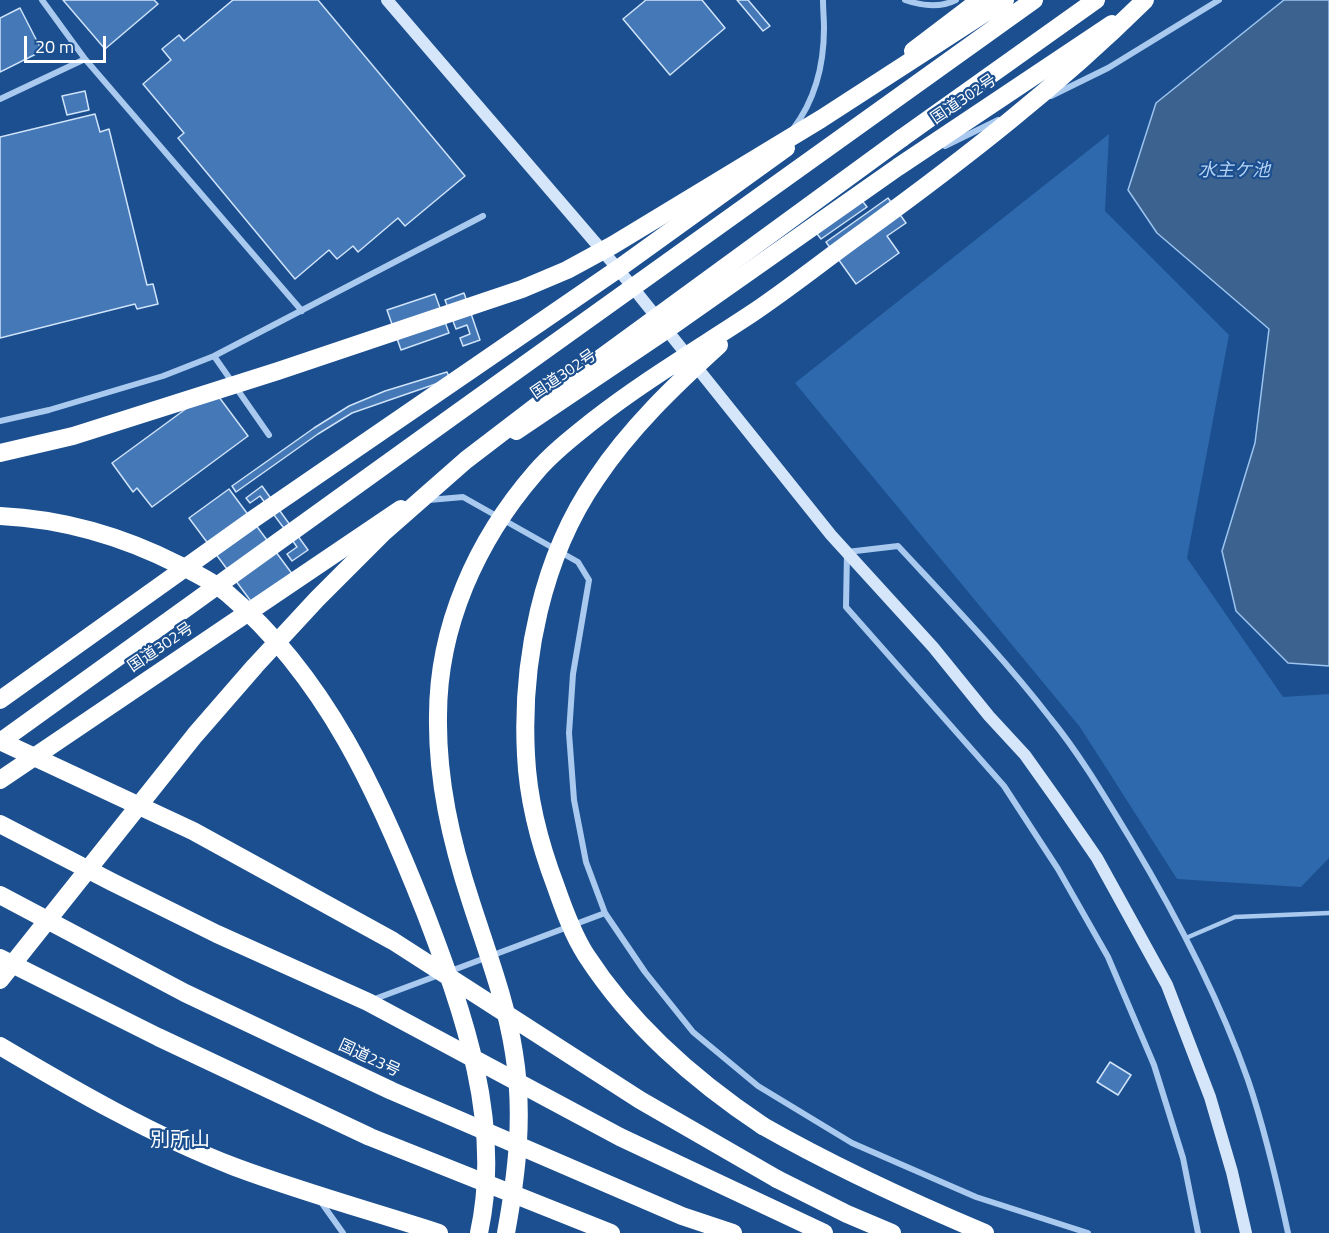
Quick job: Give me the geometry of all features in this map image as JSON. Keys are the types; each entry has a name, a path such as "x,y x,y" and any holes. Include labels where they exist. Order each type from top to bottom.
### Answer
{"highway":[{"path":"0,700 255,518 618,269 767,163 980,0"},
{"path":"0,453 73,436 278,371 522,289 567,270 613,245 821,118 1005,0"},
{"path":"892,1233 837,1209 709,1142 383,935 193,831 0,741 272,544 728,222 1034,0"},
{"path":"0,980 195,735 317,599 384,532 465,460 568,382 1096,0"},
{"path":"506,1233 517,1174 519,1131 514,1053 494,970 452,837 442,786 437,739 438,699 444,656 454,613 469,574 489,535 538,469 574,436 617,402 753,313 957,164 1070,71 1146,0"},
{"name":"国道302号","path":"0,780 666,330 898,167 1146,0"},
{"path":"753,313 683,378 624,441 595,480 571,521 552,567 530,659 526,709 526,757 536,821 547,864 557,891 585,953 616,997 641,1027 676,1061 718,1096 763,1126 815,1156 985,1233"},
{"path":"0,516 66,523 112,536 192,571 226,592 261,625 296,662 326,705 357,758 407,865 467,1032 479,1082 488,1162 479,1233"},
{"path":"0,824 217,934 368,1002 620,1137 824,1233"},
{"name":"国道23号","path":"0,895 185,993 392,1091 682,1216 733,1233"},
{"path":"0,958 158,1037 370,1137 611,1233"},
{"path":"0,1046 130,1120 233,1166 315,1195 439,1233"}],"street":[{"path":"42,0 85,59 302,312"},
{"path":"387,0 618,269 847,552 933,647 988,716 1025,755 1097,858 1167,986 1210,1097 1232,1172 1246,1233"},
{"path":"767,163 805,113 817,82 823,48 823,0"},
{"path":"905,0 920,6 950,3 957,0"},
{"path":"898,167 1108,68 1220,0"},
{"path":"0,99 85,59"},
{"path":"0,421 49,410 163,376 214,356 483,216"},
{"path":"214,356 269,435"},
{"path":"413,501 463,497 578,562 590,580 573,674 569,733 573,800 586,862 605,913 645,972 693,1032 758,1086 852,1143 976,1197 1088,1233"},
{"path":"847,552 898,546 985,640 1052,720 1109,803 1162,892 1212,990 1248,1080 1273,1164 1288,1233"},
{"path":"847,552 846,607 1004,786 1058,869 1108,957 1154,1065 1183,1158 1198,1233"},
{"path":"368,1002 605,913"},
{"path":"315,1195 343,1233"}],"lane":[{"path":"1186,938 1235,917 1329,913"}],"shaded area":[{"path":"1109,134 1105,211 1229,335 1187,558 1283,697 1329,694 1329,858 1301,887 1177,879 1080,727 795,383"}],"water":[{"name":"水主ケ池","path":"1284,0 1329,0 1329,666 1288,663 1236,611 1222,551 1255,443 1269,329 1157,233 1128,190 1156,103"}],"building":[{"path":"63,0 154,0 158,4 105,49"},
{"path":"233,0 318,0 465,176 405,226 398,218 358,252 353,246 337,259 329,250 295,279 178,138 184,133 143,84 171,60 162,49 179,35 184,41"},
{"path":"646,0 702,0 725,28 670,75 623,19"},
{"path":"737,0 748,0 770,26 763,31"},
{"path":"20,8 42,51 0,72 0,18"},
{"path":"85,91 89,110 67,115 62,96"},
{"path":"95,114 100,132 109,129 147,285 153,284 158,304 137,309 135,304 0,338 0,137"},
{"path":"857,194 867,207 821,239 811,226"},
{"path":"888,198 906,223 887,236 899,253 856,284 826,242"},
{"path":"464,293 480,340 463,346 460,338 470,334 467,325 456,329 445,300"},
{"path":"435,294 449,333 401,350 387,310"},
{"path":"447,372 450,379 352,413 236,492 232,486 349,406 385,391"},
{"path":"213,389 248,436 152,507 137,488 133,492 112,463"},
{"path":"262,486 308,550 292,561 287,554 297,547 283,527 260,496 250,503 246,498"},
{"path":"229,489 293,575 253,604 189,518"},
{"path":"1110,1062 1131,1075 1118,1095 1097,1082"}],"district":[{"name":"別所山","path":"180,1141"}]}
